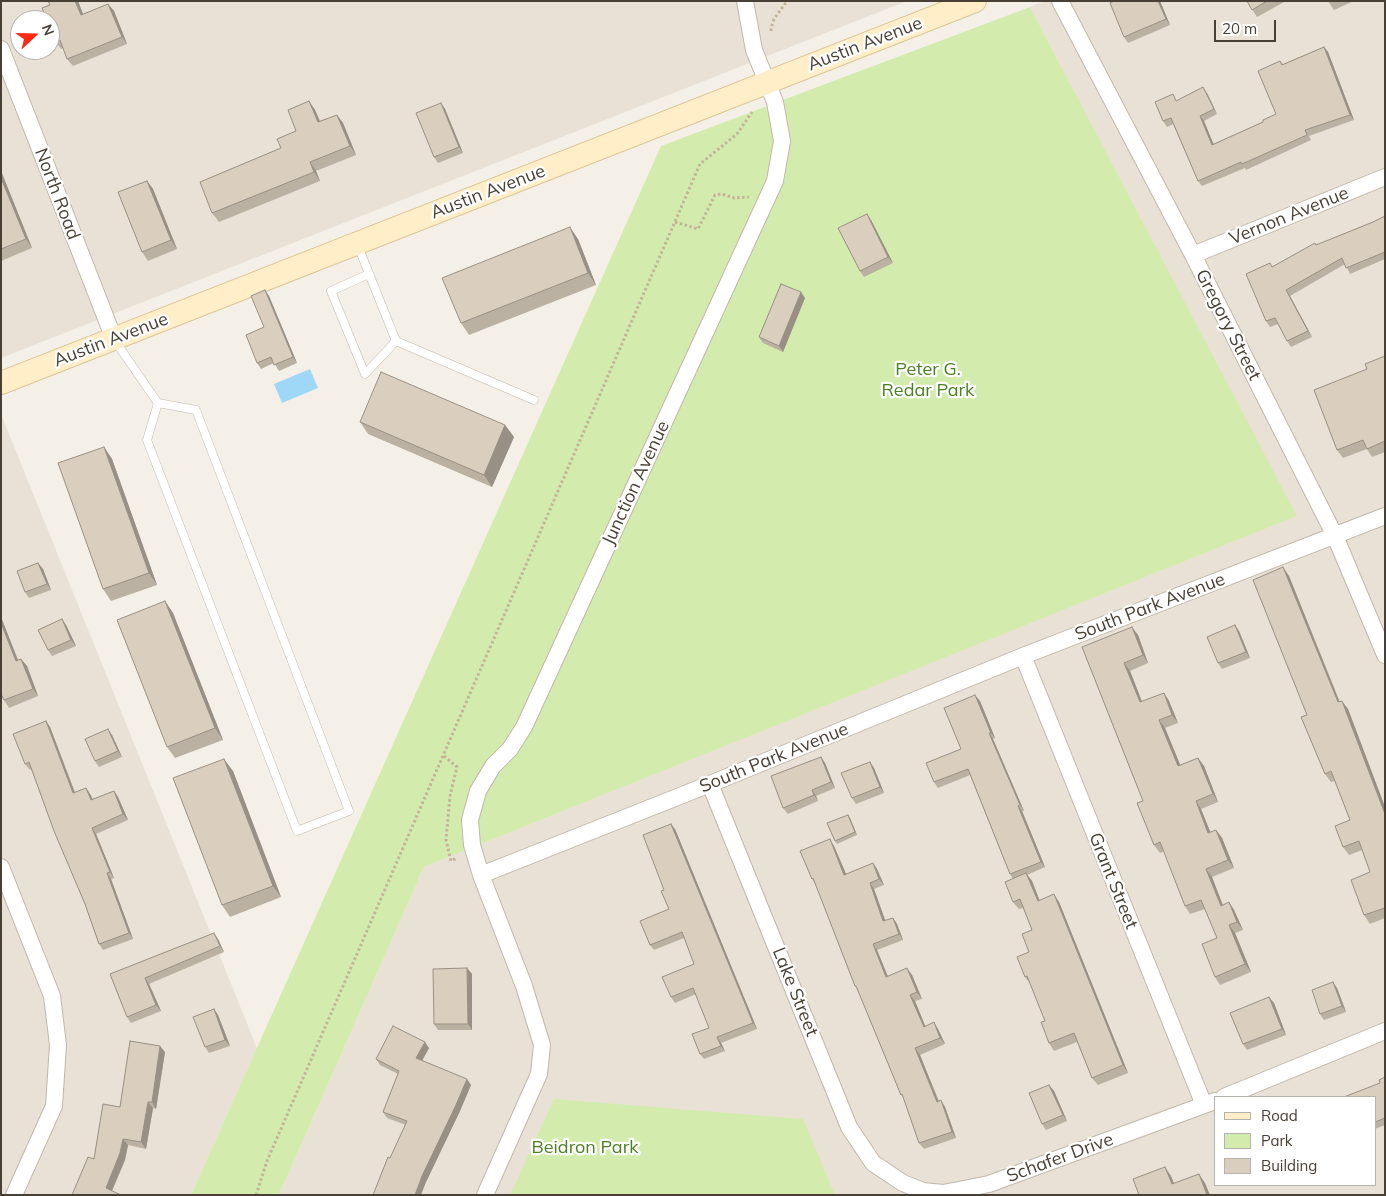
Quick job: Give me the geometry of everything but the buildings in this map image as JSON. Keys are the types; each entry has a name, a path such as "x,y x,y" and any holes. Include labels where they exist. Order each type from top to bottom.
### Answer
{"street":[{"name":"Junction Avenue","path":"481,875 472,845 470,820 478,792 493,766 510,750 524,727 775,181 782,141 771,92 754,50 745,1"},
{"name":"Austin Avenue","path":"1,383 357,244 771,92 974,1"},
{"name":"Gregory Street","path":"1060,1 1193,255 1335,536 1385,655"},
{"name":"North Road","path":"1,49 114,339"},
{"name":"Vernon Avenue","path":"1193,255 1385,177"},
{"name":"South Park Avenue","path":"481,875 1023,656 1385,516"},
{"name":"Grant Street","path":"1023,656 1209,1103"},
{"name":"Lake Street","path":"710,784 849,1127 873,1162 903,1183"},
{"path":"1,867 52,996 58,1045 54,1106 14,1195"},
{"path":"481,875 524,986 542,1045 539,1074 485,1195"},
{"path":"1226,1096 1385,1031"},
{"name":"Schafer Drive","path":"903,1183 923,1191 943,1193 989,1184 1209,1103"}],"lane":[{"path":"357,244 396,341 534,400"},
{"path":"369,274 331,290 365,374 396,341"},
{"path":"114,339 158,403 196,410 349,812 296,831 147,440 158,403"}],"path":[{"path":"772,38 771,28 774,19 787,1"},
{"path":"256,1195 268,1161 700,164 737,134 754,109 771,92"},
{"path":"675,222 698,229 715,195 722,194 734,198 769,195"}],"shaded area":[{"path":"1,1 907,1 1,358"},
{"path":"1045,1 1385,1 1385,1195 279,1195 424,867 1296,516 1030,7"},
{"path":"1,414 257,1048 191,1195 1,1195"}],"green space":[{"name":"Peter G. Redar Park","path":"1030,7 1297,516 424,867 279,1195 191,1195 661,146"},
{"name":"Beidron Park","path":"554,1099 803,1119 835,1195 510,1195"}],"water":[{"path":"310,369 318,388 282,403 274,384"}]}
